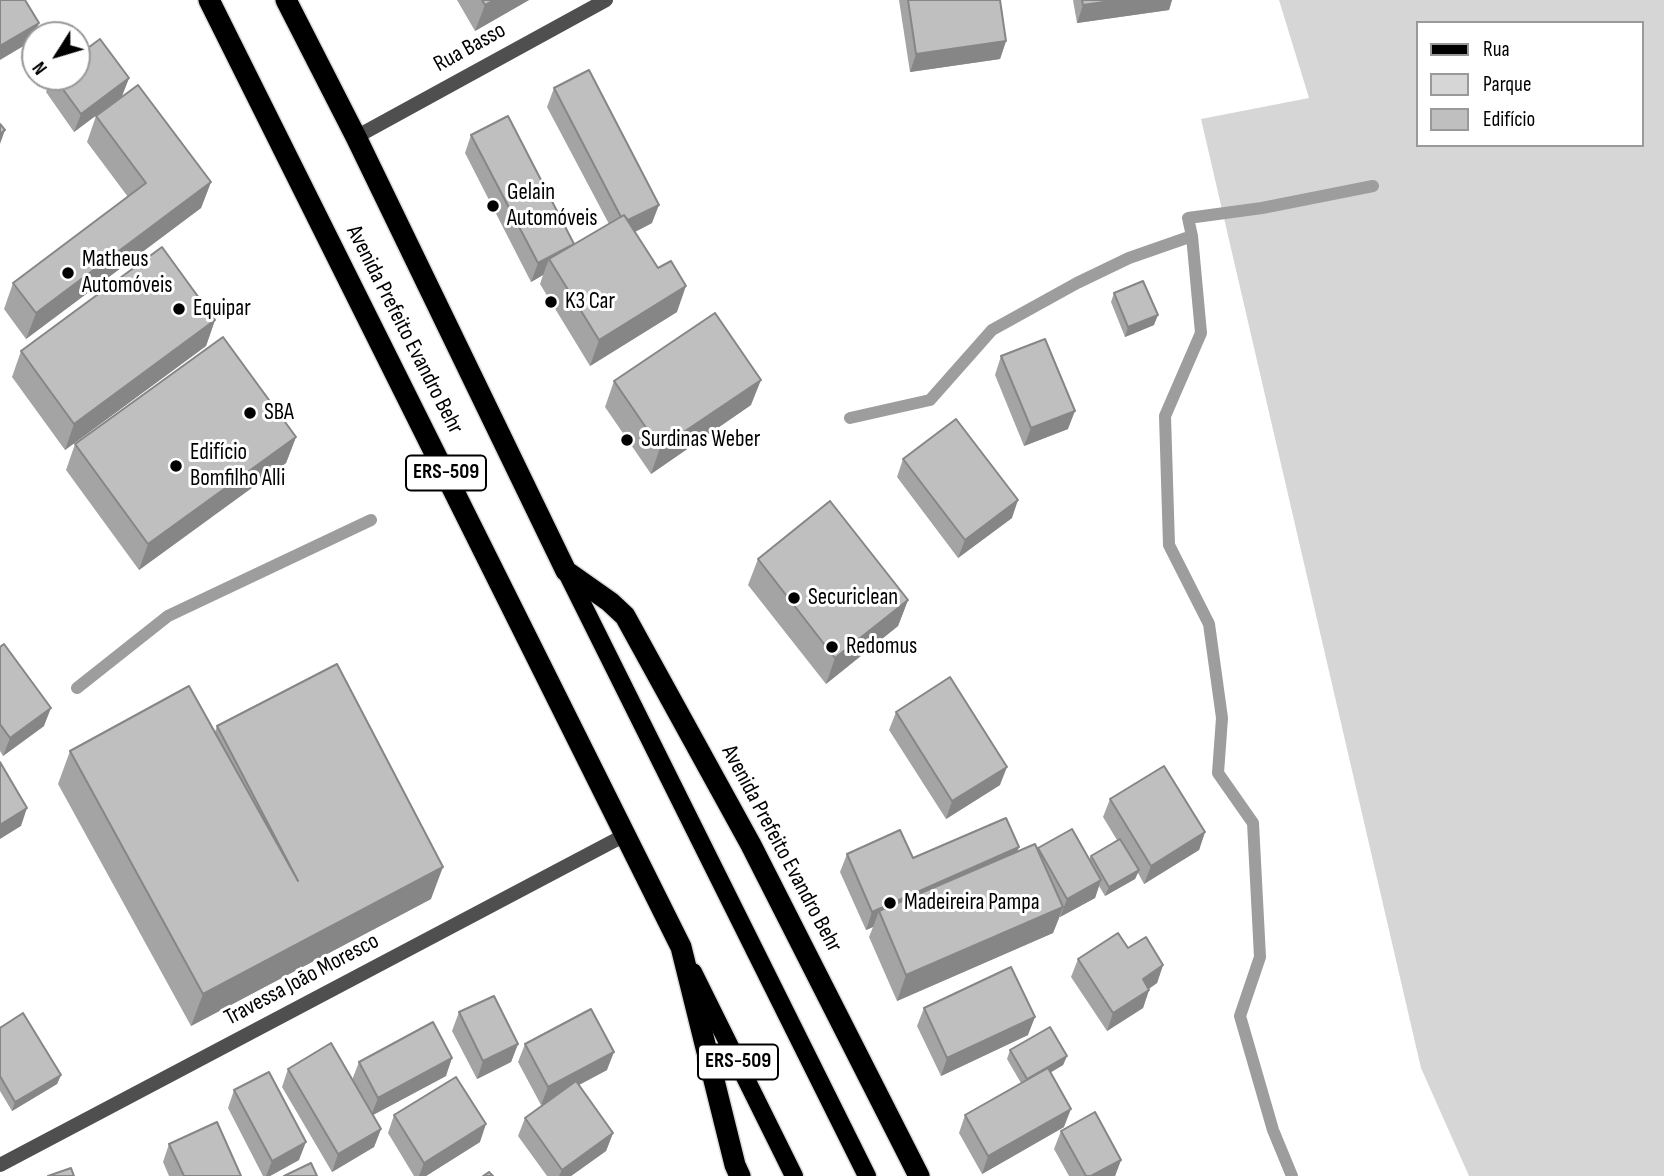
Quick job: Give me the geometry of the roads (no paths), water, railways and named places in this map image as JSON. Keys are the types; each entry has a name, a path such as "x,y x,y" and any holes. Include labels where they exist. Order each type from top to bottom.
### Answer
{"highway":[{"name":"Avenida Prefeito Evandro Behr","path":"209,0 681,947 740,1176"},
{"name":"Avenida Prefeito Evandro Behr","path":"286,0 566,570 625,616 751,845 919,1176"}],"main road":[{"name":"Avenida Prefeito Evandro Behr","path":"566,570 867,1176"},
{"name":"Avenida Prefeito Evandro Behr","path":"681,947 794,1176"}],"street":[{"name":"Rua Basso","path":"355,137 606,0"},
{"name":"Travessa João Moresco","path":"0,1165 625,835"}],"waterway":[{"path":"1292,1176 1273,1130 1240,1016 1260,957 1253,823 1218,773 1222,718 1209,624 1169,545 1165,416 1201,333 1188,218 1262,208 1373,186"},
{"path":"850,418 930,400 992,330 1129,258 1192,236"},
{"path":"77,688 168,616 371,520"}],"place":[{"name":"Gelain Automóveis","path":"493,206"},
{"name":"Matheus Automóveis","path":"68,273"},
{"name":"K3 Car","path":"551,302"},
{"name":"Equipar","path":"179,309"},
{"name":"SBA","path":"250,413"},
{"name":"Surdinas Weber","path":"627,440"},
{"name":"Edifício Bomfilho Alli","path":"176,466"},
{"name":"Securiclean","path":"794,598"},
{"name":"Redomus","path":"832,647"},
{"name":"Madeireira Pampa","path":"890,903"}]}
